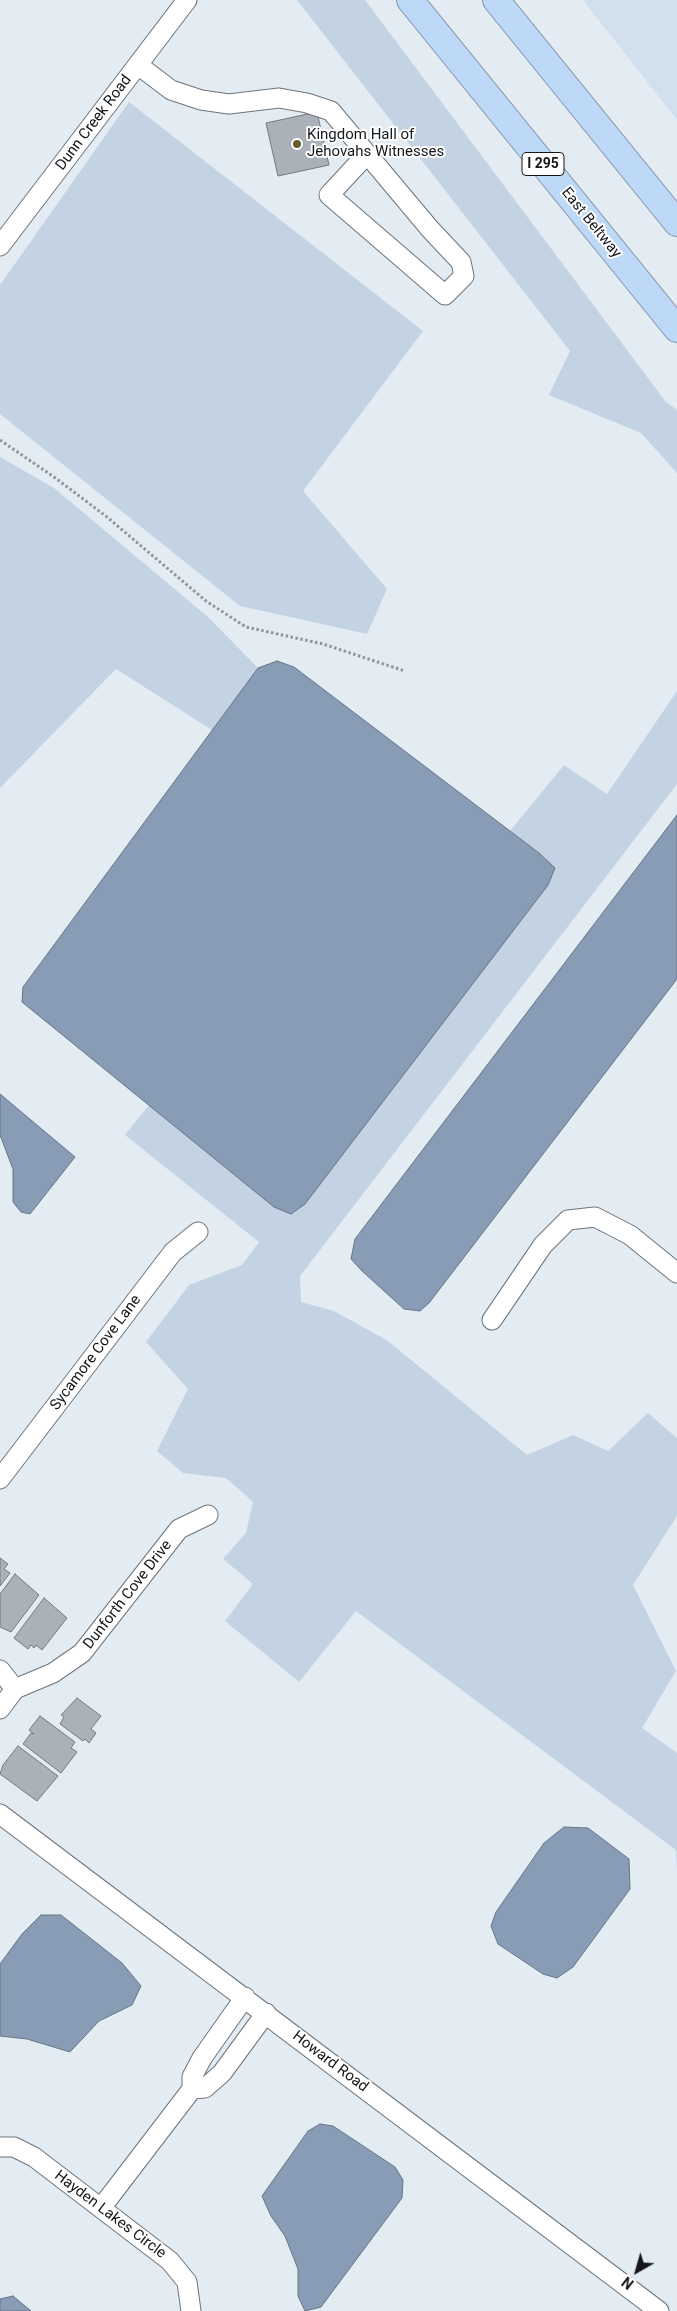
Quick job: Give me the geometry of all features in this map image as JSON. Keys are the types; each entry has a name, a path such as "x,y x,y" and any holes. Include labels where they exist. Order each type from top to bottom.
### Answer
{"highway":[{"name":"East Beltway","path":"410,0 677,329"},
{"path":"496,0 677,223"}],"street":[{"name":"Dunn Creek Road","path":"0,246 138,65 180,3"},
{"path":"138,65 171,90 200,100 229,104 279,98 307,103 331,111 430,229 461,262 464,276 445,295 329,195 367,154"},
{"path":"492,1320 542,1244 568,1220 595,1217 630,1234 677,1273"},
{"name":"Sycamore Cove Lane","path":"0,1479 173,1252 198,1232"},
{"name":"Dunforth Cove Drive","path":"15,1689 53,1673 82,1653 179,1529 208,1515"},
{"path":"0,1670 15,1689 0,1709"},
{"name":"Howard Road","path":"0,1814 246,1997 659,2311"},
{"path":"101,2208 192,2089 192,2077 202,2058 246,1997"},
{"path":"192,2089 205,2088 222,2073 266,2013"},
{"name":"Hayden Lakes Circle","path":"0,2147 14,2147 34,2157 170,2261 187,2282 191,2311"}],"path":[{"path":"0,440 54,477 107,518 206,601 246,627 323,644 405,670"}],"shaded area":[{"path":"297,0 365,0 666,402 677,410 677,473 641,433 549,395 570,351"},
{"path":"583,0 677,0 677,120"},
{"path":"129,102 423,331 303,491 387,589 367,634 240,606 0,414 0,285"},
{"path":"0,457 54,488 208,617 258,668 212,730 116,669 0,788"},
{"path":"277,661 294,667 539,853 555,868 548,885 305,1204 291,1214 274,1207 22,1002 23,987 258,668"},
{"path":"677,691 677,784 300,1276 301,1302 334,1311 388,1341 527,1455 573,1435 608,1451 648,1413 677,1438 677,1516 633,1585 676,1671 642,1728 677,1753 677,1870 676,1850 356,1611 299,1682 225,1621 253,1584 223,1559 246,1533 253,1502 226,1478 183,1473 157,1451 188,1389 146,1342 189,1285 242,1265 259,1242 125,1135 149,1105 274,1207 539,853 510,831 564,765 607,794"},
{"path":"677,815 677,979 429,1303 420,1311 404,1309 351,1259 355,1239"},
{"path":"0,1094 75,1157 30,1214 21,1212 13,1202 13,1169 0,1135"},
{"path":"564,1827 588,1828 629,1859 630,1889 573,1967 557,1978 543,1974 498,1944 491,1926 496,1912 544,1843"},
{"path":"41,1915 61,1915 122,1963 141,1986 132,2005 99,2021 70,2052 27,2039 0,2036 0,1964 22,1934"},
{"path":"320,2124 333,2126 395,2167 403,2180 402,2198 321,2307 305,2311 298,2296 298,2269 285,2236 271,2216 262,2196 308,2131"},
{"path":"13,2296 31,2311 0,2311 0,2299"}],"building":[{"name":"Kingdom Hall of Jehovahs Witnesses","path":"317,112 329,165 278,176 266,123"},
{"path":"0,1558 8,1564 4,1569 10,1573 0,1586"},
{"path":"15,1574 39,1595 11,1632 0,1627 0,1594"},
{"path":"44,1598 67,1618 42,1650 36,1645 34,1648 31,1645 28,1649 14,1638"},
{"path":"77,1698 101,1716 91,1729 96,1733 89,1743 85,1739 83,1741 60,1724 64,1717 61,1715"},
{"path":"40,1716 75,1742 71,1748 77,1752 61,1773 23,1744 31,1733 34,1734 29,1730"},
{"path":"18,1746 58,1776 37,1801 0,1774 3,1765"}],"place":[{"name":"Kingdom Hall of Jehovahs Witnesses","path":"297,144"}]}
